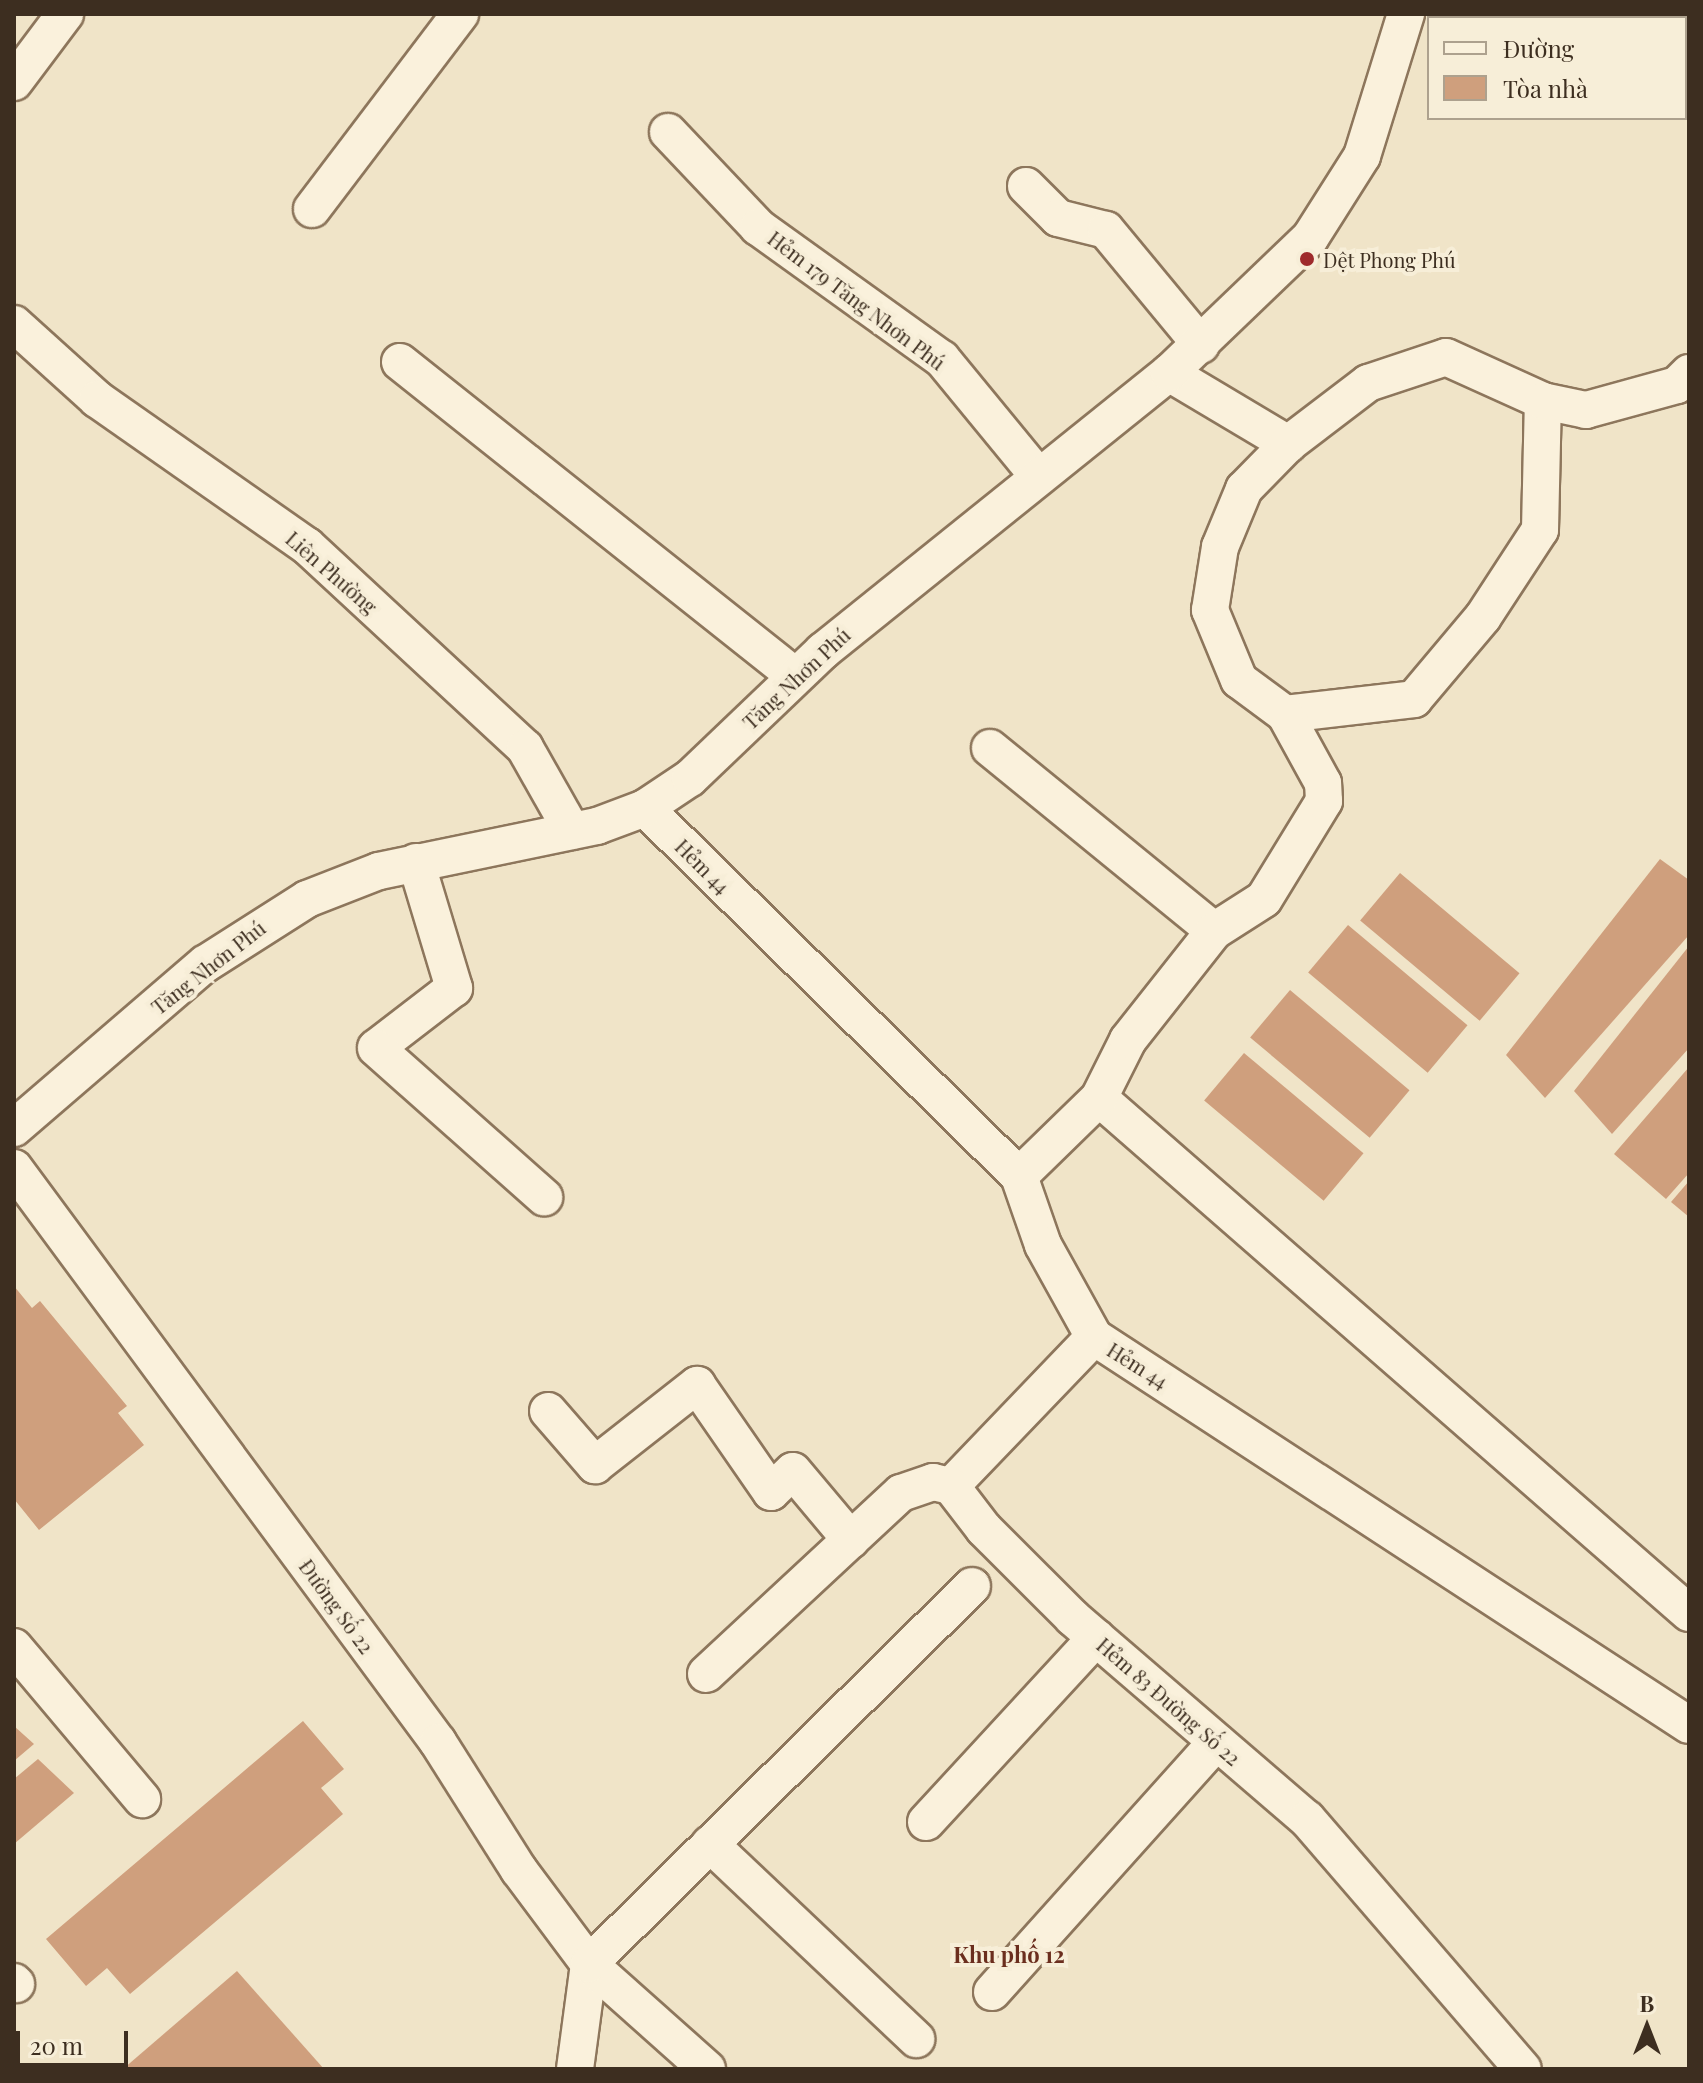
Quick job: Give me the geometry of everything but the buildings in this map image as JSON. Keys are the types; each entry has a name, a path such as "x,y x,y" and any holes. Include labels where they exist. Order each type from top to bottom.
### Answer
{"street":[{"path":"14,82 65,14"},
{"path":"312,209 460,14"},
{"name":"Tăng Nhơn Phú","path":"14,1128 237,939 330,888 416,862 572,831 645,808 690,778 795,676 1038,476 1169,373 1310,238 1349,183 1406,14"},
{"name":"Hẻm 179 Tăng Nhơn Phú","path":"668,132 758,227 942,359 1038,476"},
{"path":"1026,186 1058,218 1106,230 1201,345"},
{"name":"Liên Phường","path":"14,324 97,399 307,546 525,748 572,831"},
{"path":"1019,1176 1099,1098 1128,1040 1214,931 1264,899 1324,801 1323,783 1285,714 1239,680 1210,610 1220,547 1244,489 1288,444 1368,383 1446,357 1543,401 1586,410 1677,385 1689,373"},
{"path":"400,362 795,676"},
{"path":"1169,373 1288,444"},
{"path":"1285,714 1414,699 1473,629 1540,530 1543,401"},
{"path":"990,748 1214,931"},
{"name":"Hẻm 44","path":"645,808 1019,1176 1043,1245 1094,1337 1689,1725"},
{"path":"416,862 454,988 376,1048 544,1197"},
{"path":"1099,1098 1689,1613"},
{"name":"Đường Số 22","path":"14,1168 438,1742 519,1870 589,1964 707,2069"},
{"path":"706,1674 901,1493 933,1482 951,1486 1094,1337"},
{"path":"548,1411 595,1465 697,1385 771,1492 793,1471 851,1540"},
{"name":"Hẻm 83 Đường Số 22","path":"951,1486 984,1529 1096,1638 1307,1819 1523,2069"},
{"path":"575,2069 589,1964 972,1586"},
{"path":"926,1822 1096,1638"},
{"path":"14,1647 142,1799"},
{"path":"992,1992 1216,1742"},
{"path":"710,1844 916,2039"}],"place":[{"name":"Dệt Phong Phú","path":"1307,259"}],"district":[{"name":"Khu phố 12","path":"1009,1955"}]}
